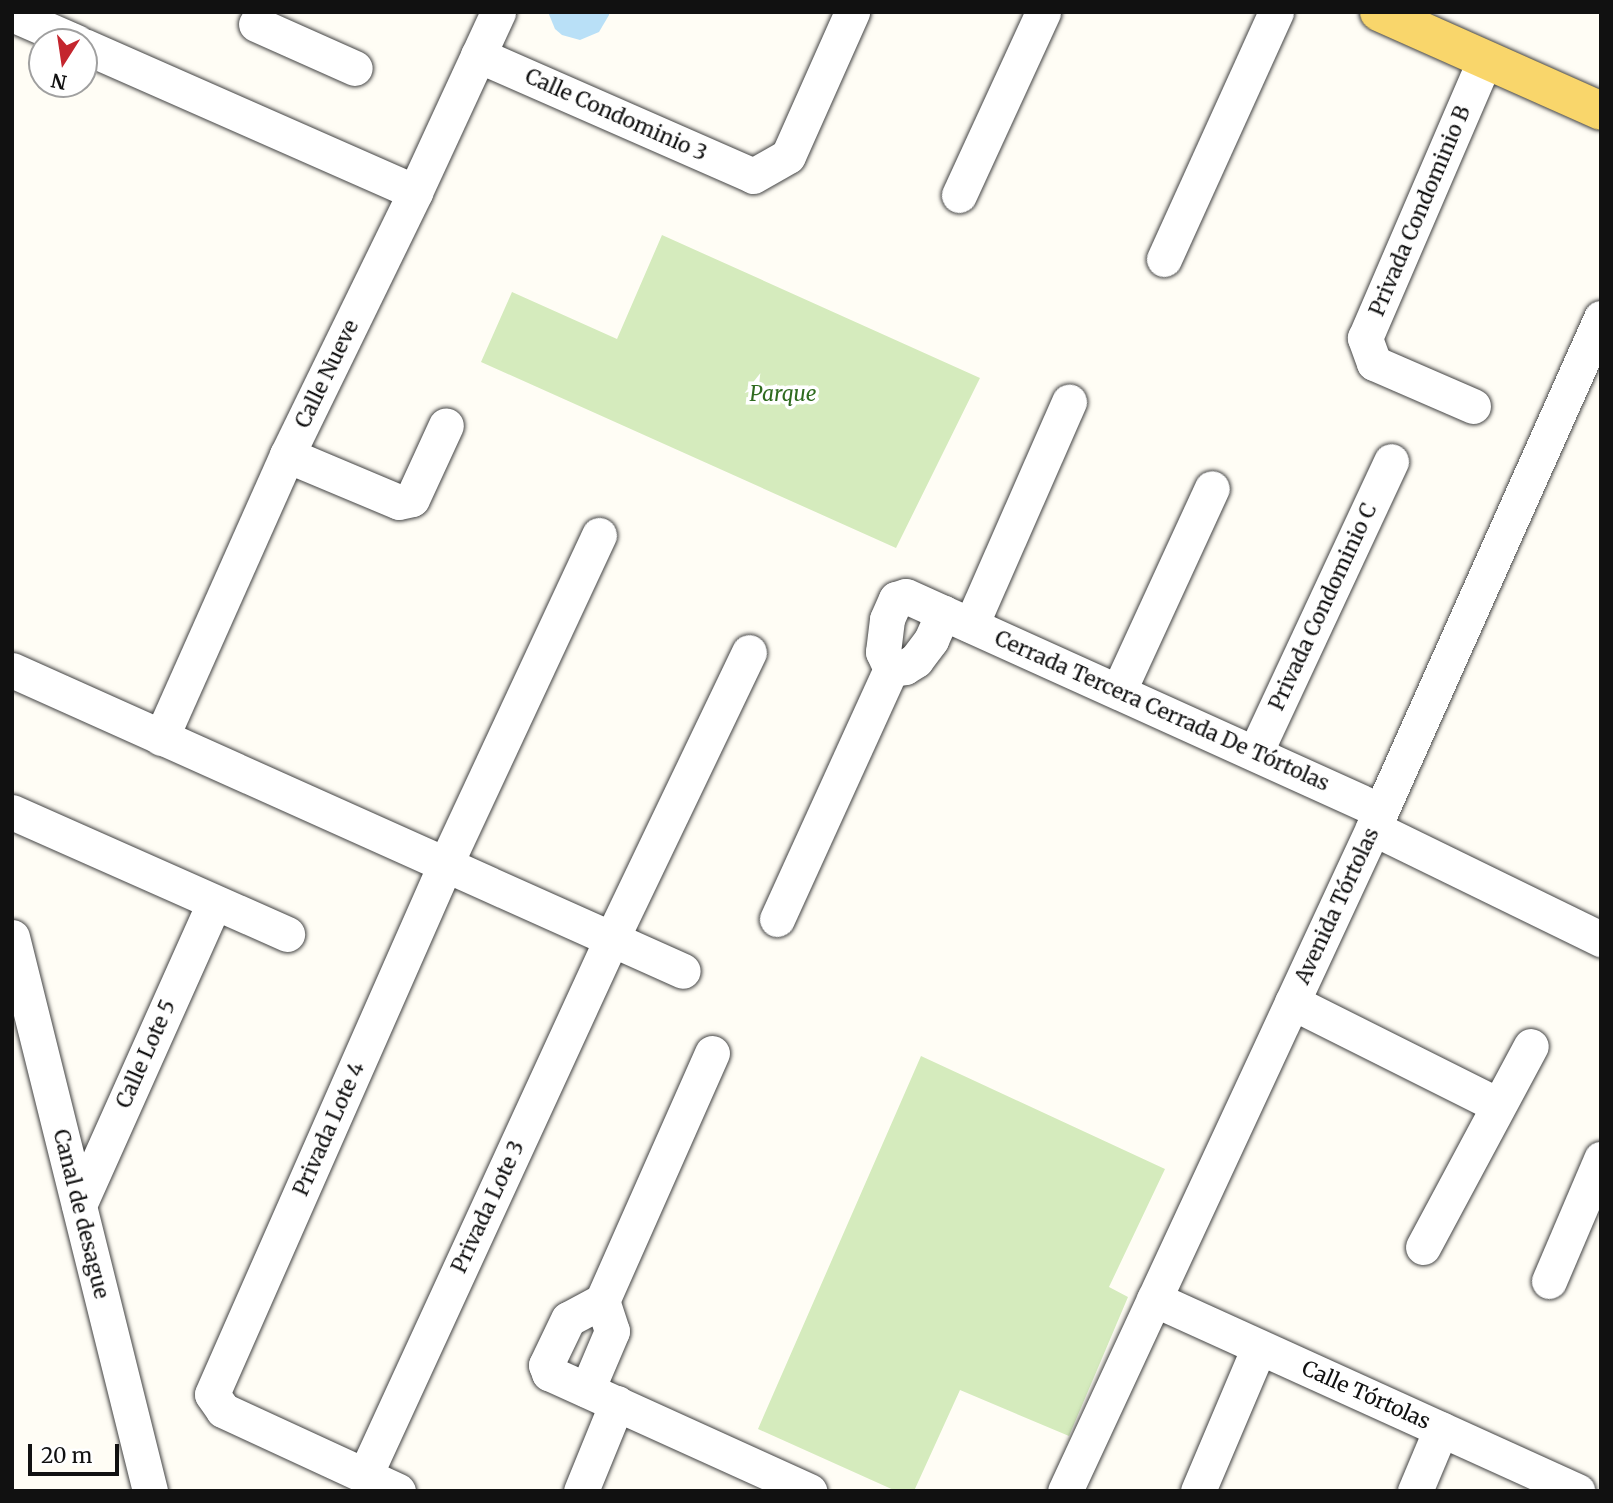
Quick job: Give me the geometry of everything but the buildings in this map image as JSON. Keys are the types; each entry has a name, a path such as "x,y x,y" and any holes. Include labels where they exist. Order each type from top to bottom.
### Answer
{"main road":[{"path":"1379,12 1601,111"}],"street":[{"name":"Calle Nueve","path":"161,738 288,455 415,192 498,12"},
{"name":"Calle Condominio 3","path":"478,55 753,176 788,156 852,12"},
{"path":"959,195 1043,12"},
{"path":"1164,258 1276,12"},
{"path":"12,14 44,28"},
{"path":"277,24 355,68"},
{"path":"98,52 415,192"},
{"name":"Privada Condominio B","path":"1474,406 1374,362 1365,338 1485,60"},
{"name":"Avenida Tórtolas","path":"1065,1491 1377,820 1601,318"},
{"path":"777,919 891,669 905,667 916,660 931,640 957,619 1069,402"},
{"path":"288,455 399,502 412,499 446,425"},
{"name":"Privada Condominio C","path":"1255,753 1391,461"},
{"path":"1119,690 1212,488"},
{"name":"Privada Lote 4","path":"365,1475 223,1410 212,1394 446,863 599,535"},
{"name":"Cerrada Tercera Cerrada De Tórtolas","path":"891,669 883,652 887,619 896,599 906,596 1255,753 1601,939"},
{"name":"Privada Lote 3","path":"365,1475 612,938 749,652"},
{"path":"12,670 683,971"},
{"path":"12,813 286,934"},
{"name":"Calle Lote 5","path":"79,1205 214,903"},
{"name":"Canal de desague","path":"12,937 150,1491"},
{"path":"1292,1002 1498,1105"},
{"path":"1423,1247 1531,1046"},
{"path":"712,1053 601,1301 568,1319 546,1364 550,1373 602,1396 765,1482 809,1491"},
{"path":"1549,1281 1601,1159"},
{"name":"Calle Tórtolas","path":"1154,1299 1578,1491"},
{"path":"581,1491 602,1396 612,1331 601,1301"},
{"path":"1198,1491 1259,1348"},
{"path":"1415,1491 1441,1429"},
{"path":"365,1475 398,1491"}],"green space":[{"name":"Parque","path":"662,235 980,378 896,548 481,362 512,292 617,339"},
{"path":"921,1056 1165,1169 1109,1287 1128,1297 1069,1436 960,1390 914,1491 896,1491 758,1429"}],"water":[{"path":"548,12 609,12 609,15 599,32 580,40 562,35 555,29"}]}
